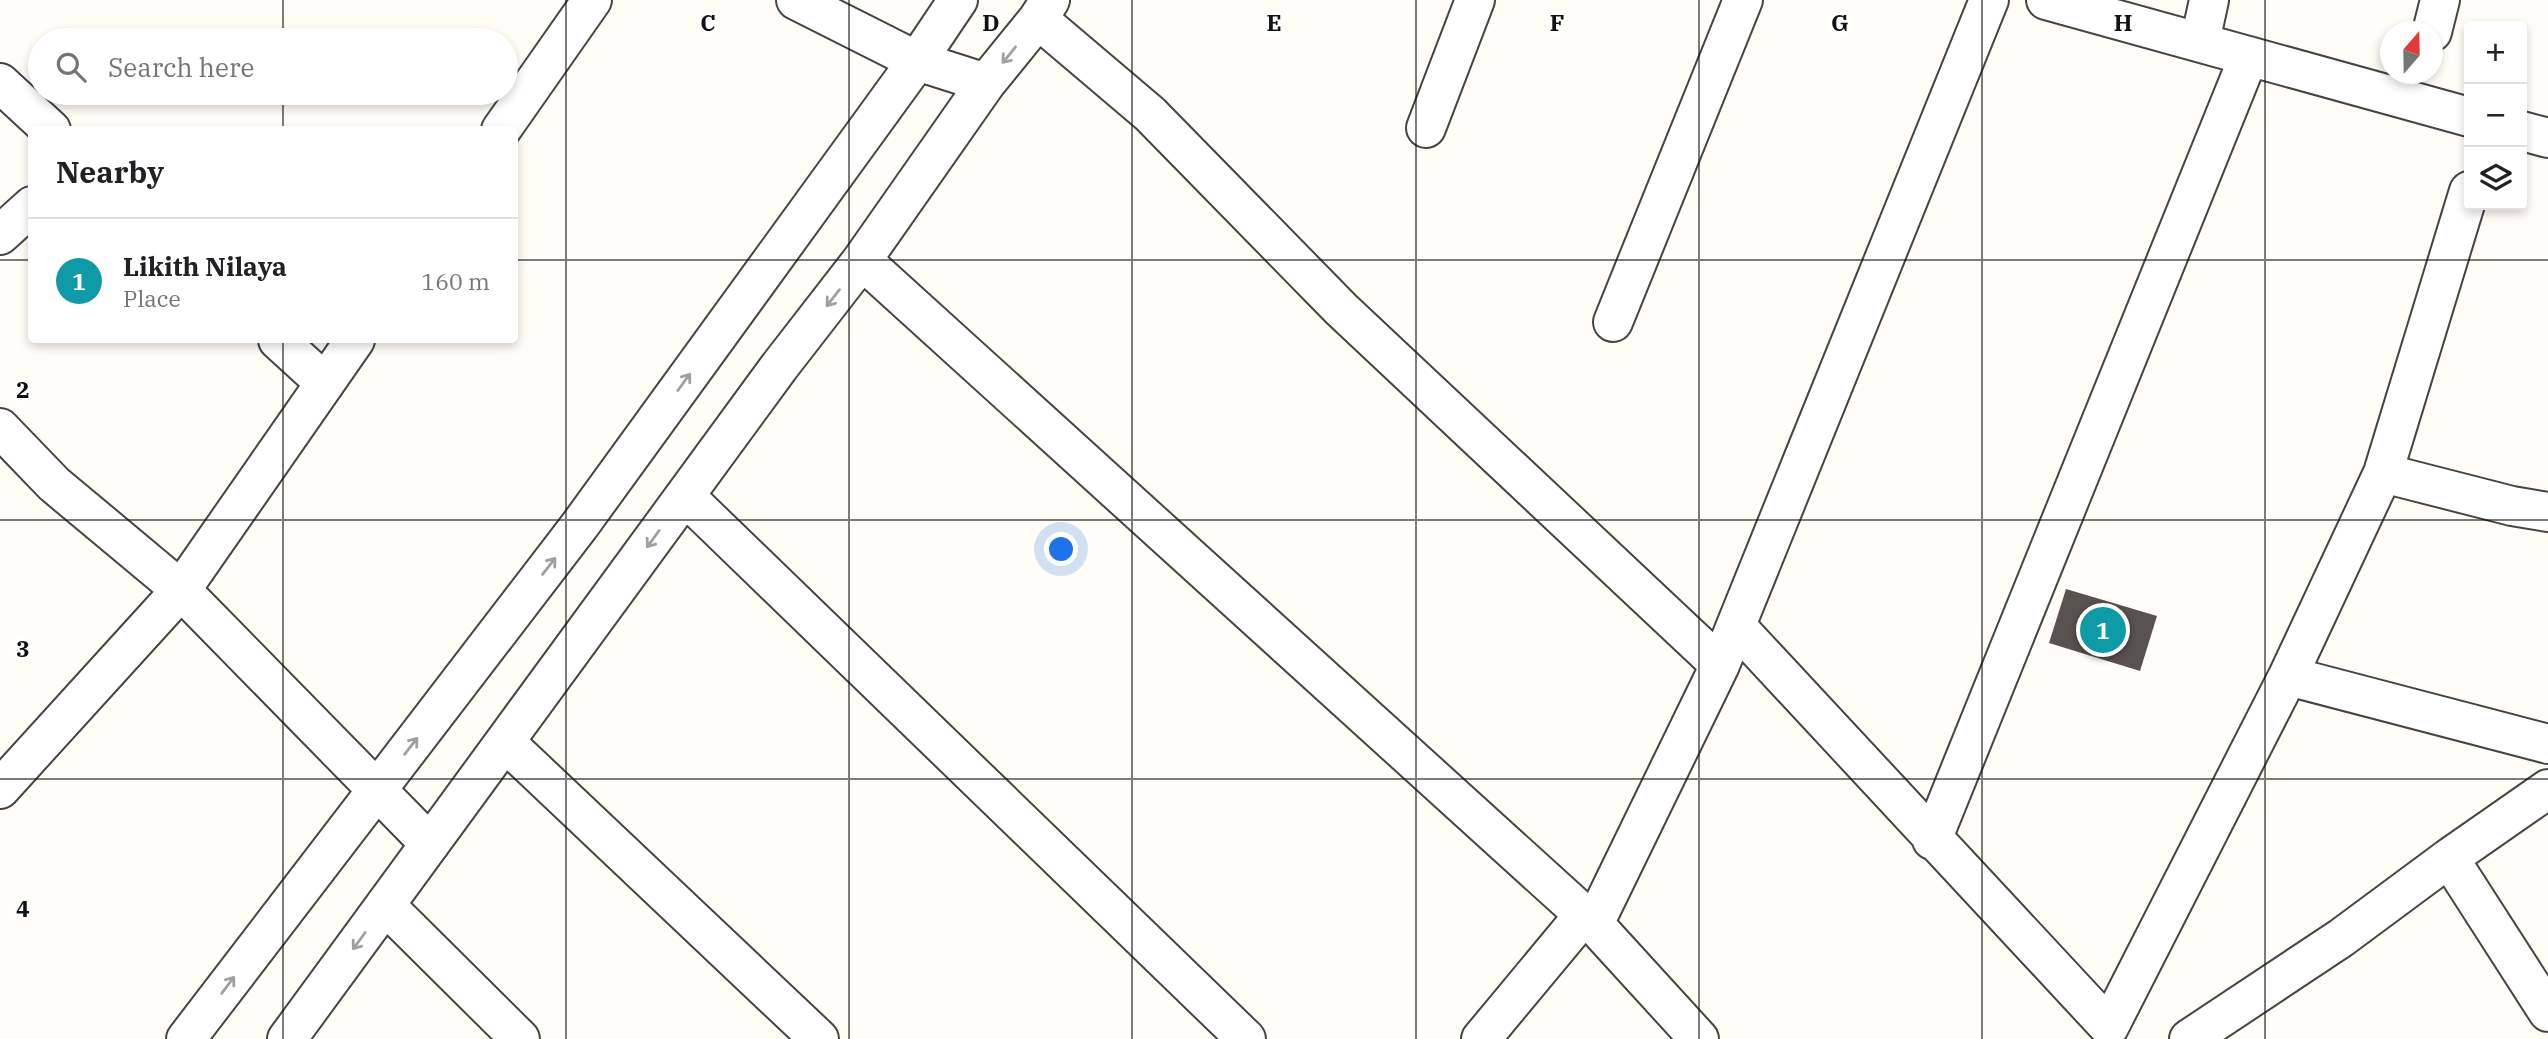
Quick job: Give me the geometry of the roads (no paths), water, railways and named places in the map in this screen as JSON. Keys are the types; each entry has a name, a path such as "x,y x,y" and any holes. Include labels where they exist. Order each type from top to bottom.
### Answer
{"street":[{"path":"504,126 592,0"},
{"path":"796,0 916,61 986,83"},
{"path":"186,1039 580,525 958,0"},
{"path":"1426,128 1475,0"},
{"path":"1613,321 1743,0"},
{"path":"1481,1039 1589,920 1720,665 1989,0"},
{"path":"2046,0 2249,56 2417,88 2464,114"},
{"path":"2200,42 2209,0"},
{"path":"2435,21 2440,0"},
{"path":"287,1039 779,367 862,260 986,83 1044,10 1341,309 1720,665"},
{"path":"1932,840 2249,56"},
{"path":"0,83 47,126"},
{"path":"2527,132 2548,138"},
{"path":"1736,626 2106,1033 2288,676 2383,473 2464,207"},
{"path":"0,235 28,210"},
{"path":"862,260 1589,920 1699,1039"},
{"path":"281,343 325,383"},
{"path":"0,789 181,590 353,343"},
{"path":"0,428 54,484 181,590 430,844"},
{"path":"2383,473 2512,506 2548,512"},
{"path":"685,496 1246,1039"},
{"path":"2288,676 2548,744"},
{"path":"505,742 819,1039"},
{"path":"2189,1039 2341,938 2548,789"},
{"path":"2449,858 2548,1012"},
{"path":"385,905 520,1039"}],"place":[{"name":"Likith Nilaya","path":"2103,630"}]}
